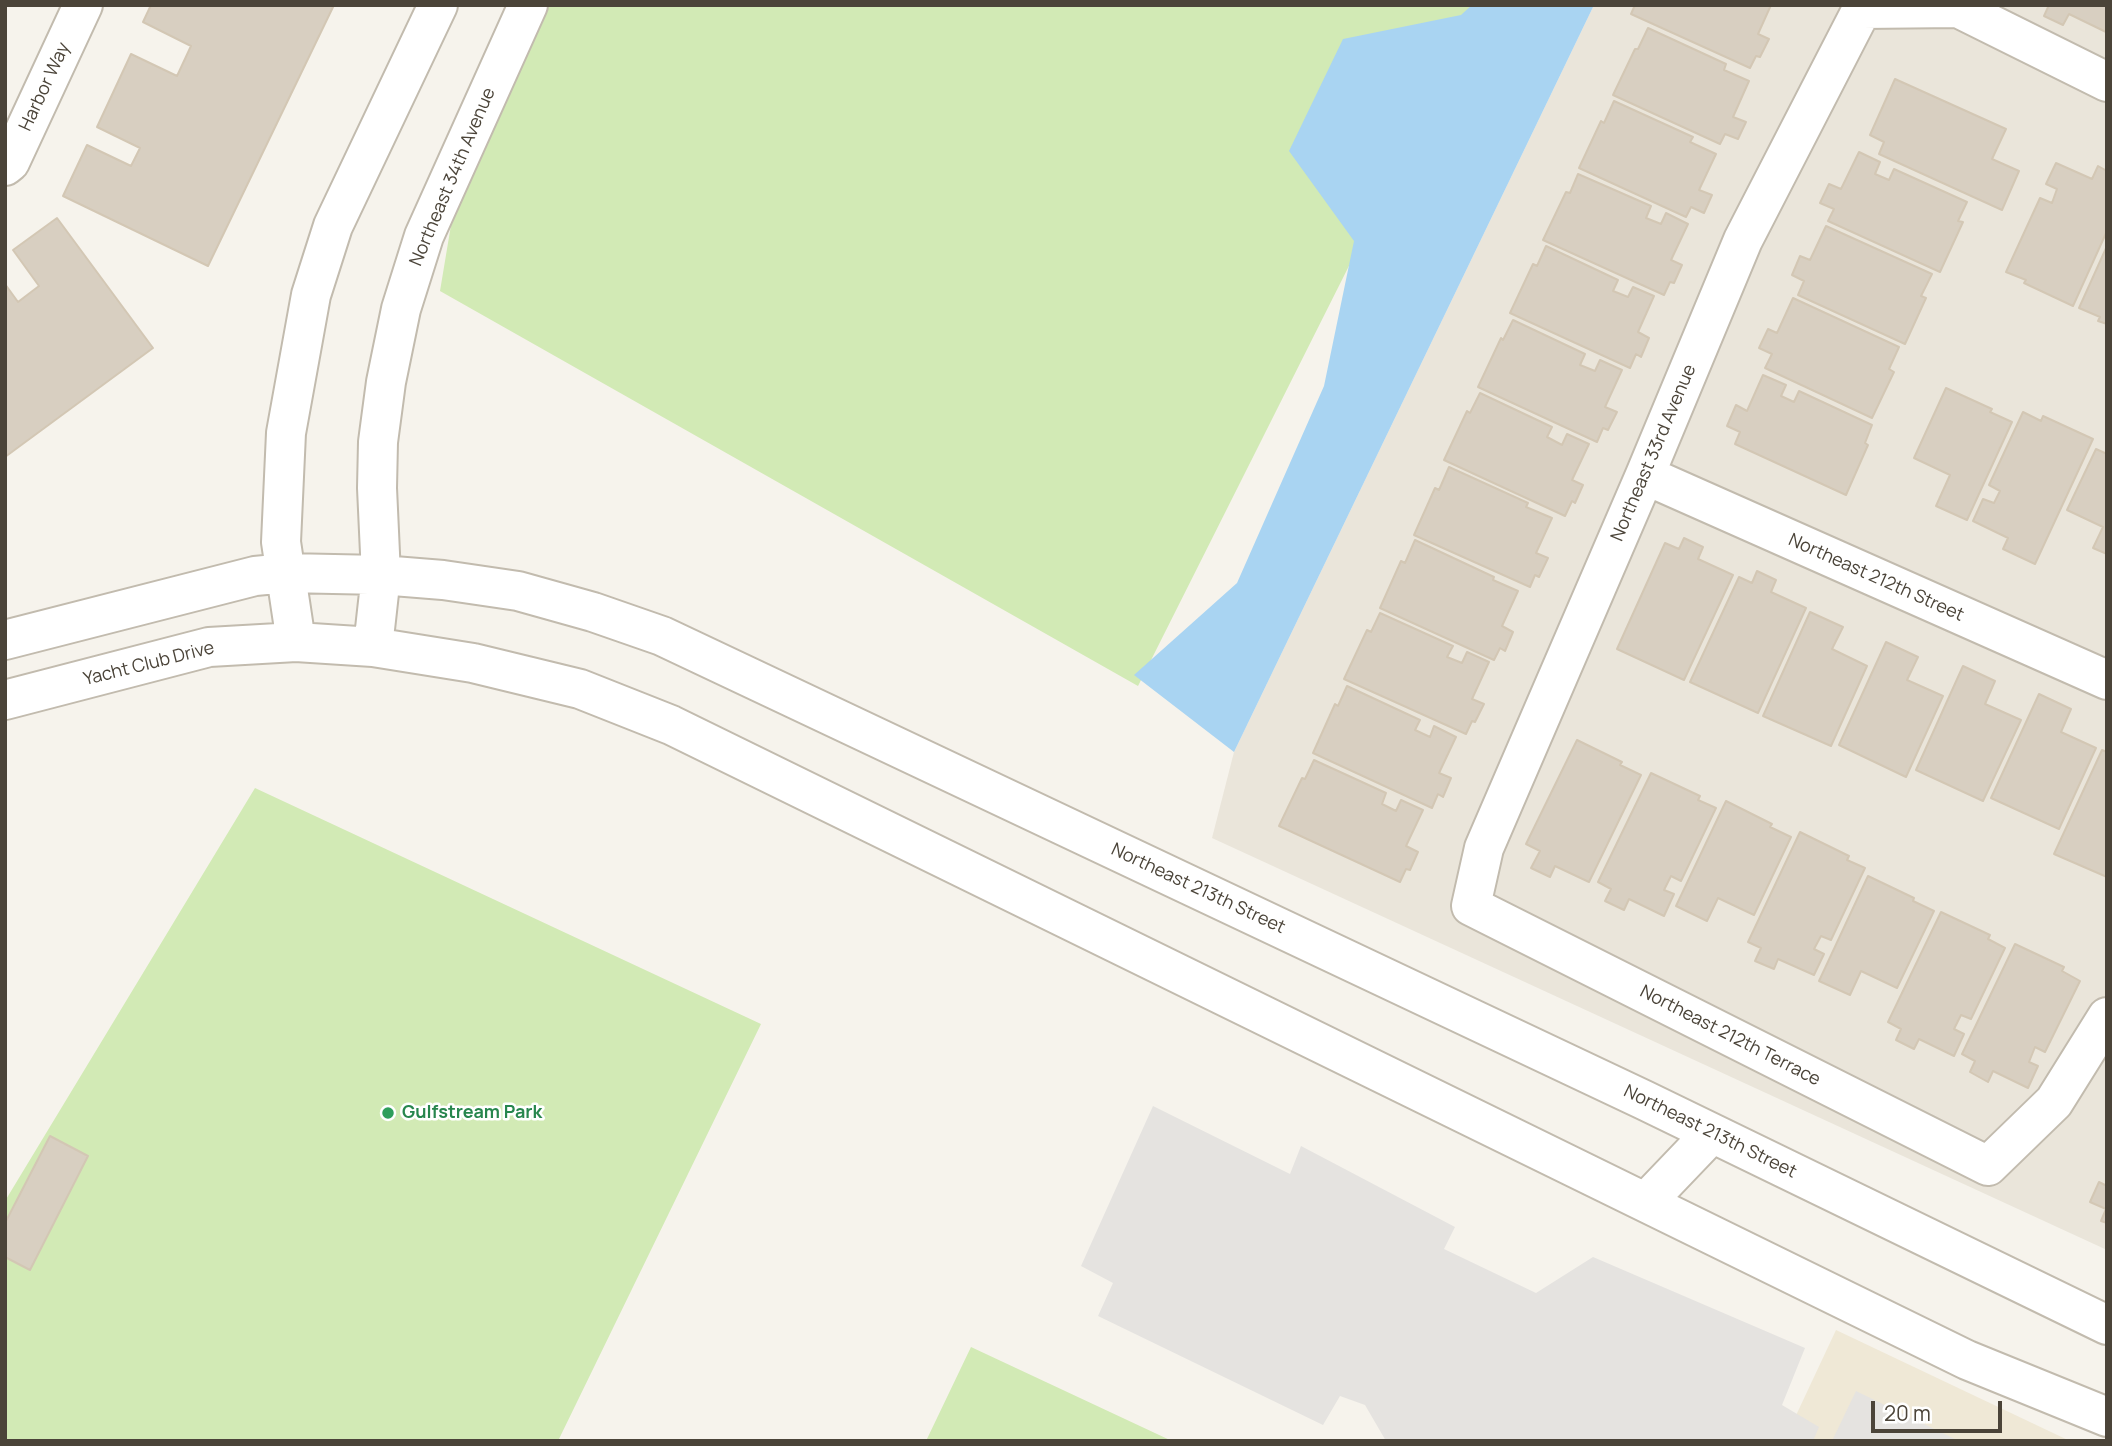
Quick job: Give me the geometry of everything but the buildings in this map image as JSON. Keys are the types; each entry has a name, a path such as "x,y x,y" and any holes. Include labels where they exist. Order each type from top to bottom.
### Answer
{"street":[{"name":"Harbor Way","path":"5,166 10,162 83,5"},
{"path":"438,5 333,226 311,296 286,433 281,542 270,575 296,642 373,647 473,663 580,689 671,725 1967,1360 2107,1417"},
{"name":"Northeast 34th Avenue","path":"373,647 381,575 378,442 386,382 401,309 424,236 528,5"},
{"name":"Northeast 33rd Avenue","path":"1471,906 1484,848 1743,240 1862,9 1958,8 2107,82"},
{"name":"Northeast 212th Street","path":"1645,475 2107,680"},
{"path":"5,640 270,575"},
{"name":"Northeast 213th Street","path":"270,575 381,575 443,580 518,592 593,612 662,636 1712,1133 2107,1325"},
{"name":"Yacht Club Drive","path":"5,701 209,647 296,642"},
{"name":"Northeast 212th Terrace","path":"1471,906 1988,1166 2054,1102 2107,1017"},
{"path":"1646,1202 1712,1133"}],"shaded area":[{"path":"1594,5 2107,5 2107,1250 1212,838 1234,752"},
{"path":"1153,1106 1290,1174 1301,1146 1455,1227 1444,1249 1536,1293 1593,1257 1805,1348 1782,1405 1819,1427 1813,1441 1386,1441 1365,1405 1340,1396 1323,1425 1098,1316 1113,1283 1081,1266"},
{"path":"1836,1330 2070,1441 1784,1441"},
{"path":"1856,1391 1959,1441 1832,1441"}],"green space":[{"path":"535,5 1480,5 1138,686 440,291 463,153"},
{"name":"Gulfstream Park","path":"255,788 761,1024 558,1441 5,1441 5,1201"},
{"path":"971,1347 1172,1441 926,1441"}],"water":[{"path":"1472,5 1594,5 1234,752 1134,675 1237,583 1324,386 1354,241 1289,151 1343,39 1461,15"}],"place":[{"name":"Gulfstream Park","path":"388,1113"}]}
